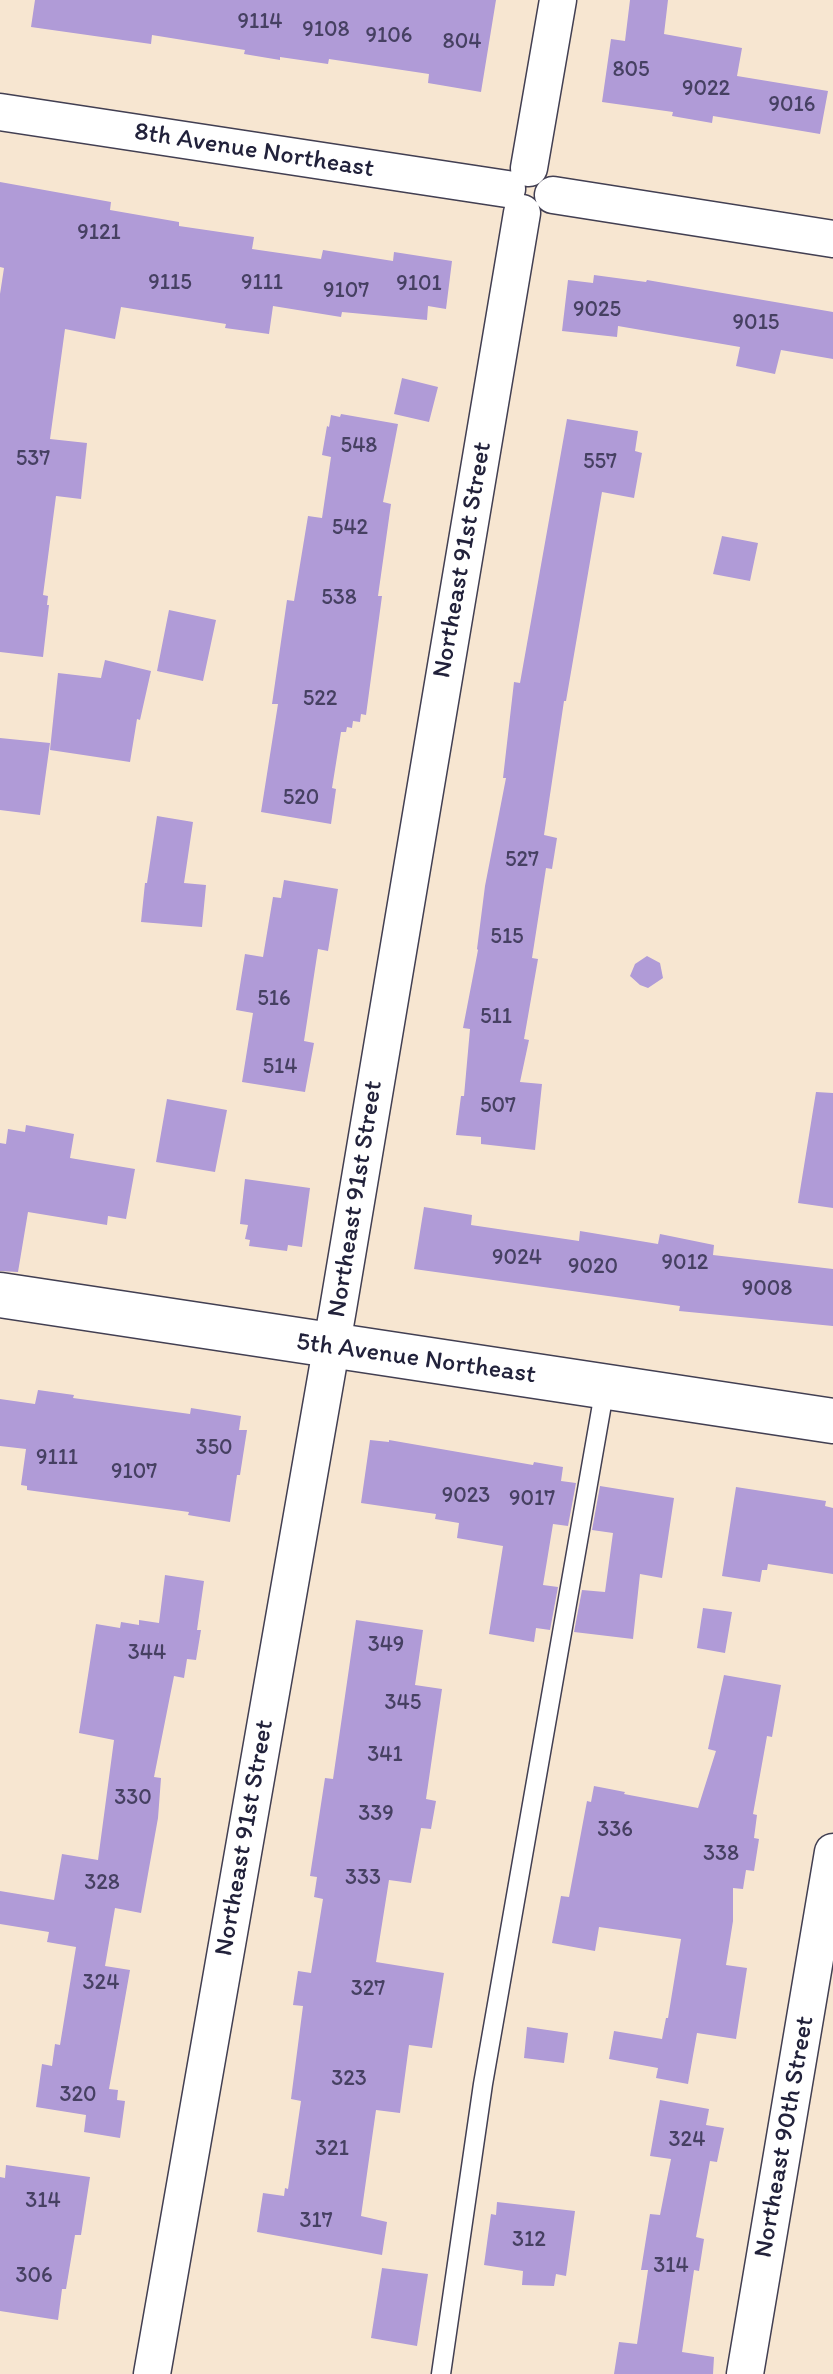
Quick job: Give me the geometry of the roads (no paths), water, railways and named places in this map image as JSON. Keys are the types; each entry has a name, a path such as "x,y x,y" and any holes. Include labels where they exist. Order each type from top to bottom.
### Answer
{"main road":[{"name":"5th Avenue Northeast","path":"0,1295 833,1421"}],"street":[{"name":"Northeast 91st Street","path":"152,2374 332,1347 558,0"},
{"name":"8th Avenue Northeast","path":"0,112 833,239"},
{"name":"Northeast 90th Street","path":"745,2374 833,1852"}],"lane":[{"path":"441,2374 483,2084 605,1387"}]}
